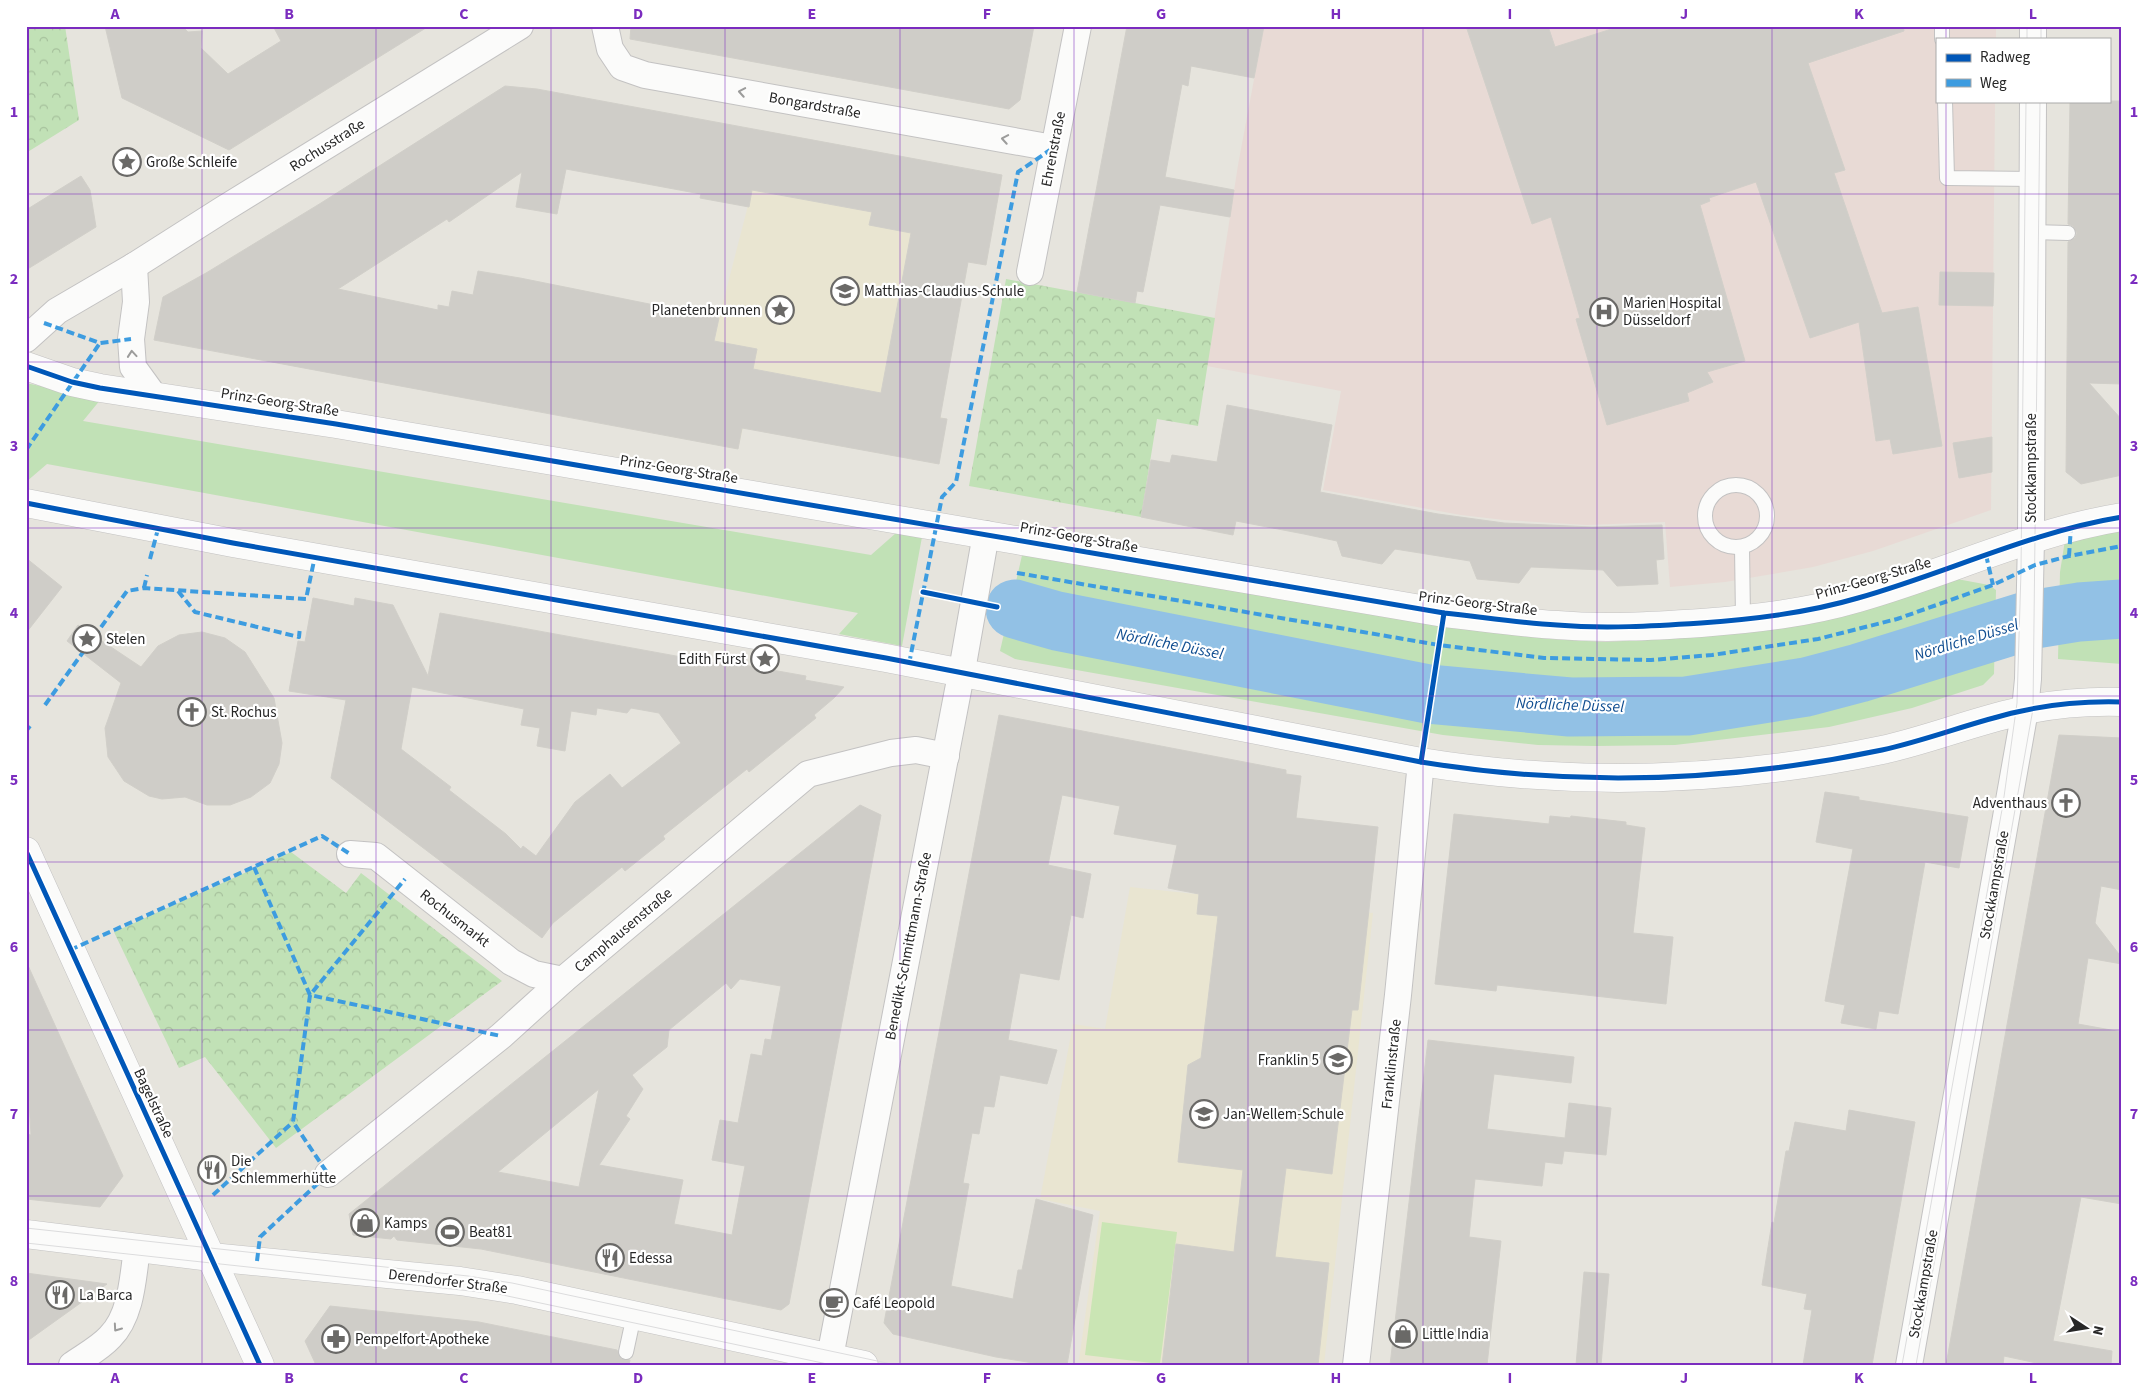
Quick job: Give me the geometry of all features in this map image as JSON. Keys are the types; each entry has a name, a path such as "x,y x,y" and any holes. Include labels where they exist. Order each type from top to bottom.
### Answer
{"main road":[{"name":"Prinz-Georg-Straße","path":"26,366 72,382 154,396 336,424 1454,614 1558,625 1605,627 1664,626 1743,620 1807,610 1858,598 2031,538 2122,516"},
{"path":"26,503 233,543 886,658 1421,762 1482,772 1604,779 1700,776 1762,770 1885,750 2025,710 2063,704 2122,702"},
{"name":"Bagelstraße","path":"26,852 260,1365"},
{"name":"Derendorfer Straße","path":"26,1234 211,1257 460,1281 517,1290 864,1365"}],"street":[{"name":"Rochusstraße","path":"26,339 57,311 134,266 520,26"},
{"name":"Bongardstraße","path":"605,26 610,49 622,66 645,75 1053,148"},
{"name":"Ehrenstraße","path":"1030,272 1078,26"},
{"name":"Stockkampstraße","path":"1909,1365 2025,710 2031,538 2033,102"},
{"path":"134,266 136,302 131,339 133,367 154,396"},
{"name":"Benedikt-Schmittmann-Straße","path":"830,1358 934,808 946,756 986,534"},
{"name":"Camphausenstraße","path":"328,1174 501,1036 563,980 808,774 891,753 916,750 946,756"},
{"name":"Franklinstraße","path":"1356,1365 1398,995 1421,762"},
{"name":"Rochusmarkt","path":"350,854 376,856 511,962 534,974 563,980"},
{"path":"72,1365 110,1337 121,1322 130,1292 138,1248"}],"lane":[{"path":"1945,102 1947,178 2033,179"},
{"path":"2032,232 2068,232"},
{"path":"1733,485 1749,488 1758,494 1765,504 1768,515 1765,528 1758,538 1742,547 1730,546 1718,541 1710,532 1706,520 1706,508 1715,493 1733,485"},
{"path":"1742,547 1743,620"},
{"path":"626,1352 634,1315"}],"shaded area":[{"name":"Marien Hospital Düsseldorf","path":"1264,26 1996,26 1996,38 1936,38 1936,102 1995,102 1991,510 1873,551 1813,567 1725,582 1670,587 1665,522 1587,525 1504,520 1461,515 1323,490 1341,391 1207,366 1238,165"},
{"name":"Matthias-Claudius-Schule","path":"769,132 1002,175 986,265 968,262 940,417 947,419 939,464 743,428 738,449 696,441 719,318 752,190 758,190"},
{"name":"Jan-Wellem-Schule","path":"1130,887 1373,913 1324,1365 1116,1365 1079,1360 1100,1211 1040,1199 1073,1024 1105,1029"}],"green space":[{"path":"26,26 65,26 79,120 26,153"},
{"name":"Matthias-Claudius-Schule","path":"1006,279 1215,318 1198,426 1157,419 1141,517 969,486"},
{"path":"26,383 101,399 83,421 871,555 896,533 922,537 902,646 839,634 858,613 47,464 26,482"},
{"path":"2122,528 2122,664 2058,659 2060,572 2065,540"},
{"path":"1023,551 1443,627 1550,639 1605,642 1697,637 1957,579 1989,585 1996,590 1994,674 1983,685 1912,708 1829,727 1675,745 1538,745 1443,735 1015,659 1000,651"},
{"path":"291,852 346,893 361,873 502,981 276,1148 205,1057 179,1068 114,932"},
{"path":"1102,1222 1177,1232 1160,1364 1085,1355"}],"building":[{"path":"105,26 182,26 188,32 202,31 201,48 228,74 281,41 273,26 429,26 229,150 122,98"},
{"path":"631,26 1034,26 1020,100 1009,109 630,39"},
{"path":"1127,26 1264,26 1254,78 1191,66 1188,86 1182,84 1165,177 1234,190 1230,217 1160,205 1143,292 1137,291 1135,303 1077,292"},
{"path":"1466,26 1548,26 1555,47 1621,26 1903,26 1904,31 1808,63 1845,170 1834,173 1882,313 1918,307 1942,446 1893,454 1890,439 1876,441 1859,322 1810,338 1756,182 1709,198 1710,201 1700,205 1745,361 1707,372 1713,382 1687,393 1689,401 1607,425 1576,319 1580,318 1551,217 1532,224"},
{"path":"505,86 537,89 1002,175 986,265 968,262 940,418 947,419 939,464 742,428 738,449 154,340 163,297 321,203","holes":["566,169 701,194 700,198 749,207 752,190 872,212 869,225 911,233 881,393 753,369 757,349 714,341 719,318 520,278 478,271 473,295 452,291 449,307 438,305 438,310 338,289 447,219 449,222 522,172 516,207 557,214"]},
{"path":"2122,101 2122,384 2089,383 2122,420 2122,475 2081,484 2066,472 2068,242 2075,238 2077,233 2073,226 2068,224 2070,102"},
{"path":"81,176 90,190 96,227 26,270 26,210"},
{"path":"1940,272 1994,273 1993,306 1939,305"},
{"path":"1227,405 1332,425 1320,492 1438,514 1504,523 1592,527 1662,525 1664,559 1656,560 1658,584 1617,586 1603,570 1531,567 1519,583 1477,579 1470,561 1395,549 1382,564 1342,556 1337,541 1304,534 1236,521 1233,535 1141,517 1151,460 1170,463 1172,455 1217,462"},
{"path":"1992,437 1992,472 1959,478 1953,443"},
{"path":"26,558 62,587 26,633"},
{"path":"313,598 354,606 355,598 393,605 428,676 440,613 720,664 721,661 806,676 805,680 844,687 814,715 816,718 749,772 747,769 663,836 665,839 625,871 622,867 553,923 542,938 331,778 346,700 289,691 298,641 305,642","holes":["412,687 524,709 521,725 540,728 537,746 565,751 571,711 596,715 597,708 627,713 631,708 659,713 681,743 622,788 610,774 575,802 536,856 523,846 521,849 506,834 449,790 451,787 401,749"]},
{"name":"St. Rochus","path":"78,625 141,667 158,646 179,635 202,632 225,638 245,652 274,698 282,743 279,764 270,783 251,797 230,805 207,805 185,797 162,799 149,796 124,781 108,757 105,728 121,683 67,641"},
{"path":"999,715 1286,770 1286,774 1301,776 1296,818 1378,827 1358,1010 1352,1010 1332,1174 1286,1168 1275,1257 1329,1263 1318,1365 1162,1365 1176,1244 1234,1252 1243,1170 1178,1162 1188,1065 1201,1058 1218,916 1197,914 1199,894 1168,888 1177,845 1114,834 1120,806 1062,795 1048,865 1091,874 1083,918 1071,915 1059,980 1020,973 1008,1040 1057,1050 1047,1084 1000,1075 994,1107 984,1106 979,1134 972,1133 963,1183 969,1184 951,1286 1013,1299 1018,1270 1022,1270 1036,1199 1093,1215 1067,1365 1046,1365 996,1357 893,1334 884,1323"},
{"path":"2059,735 2122,738 2122,890 2101,886 2095,923 2122,958 2122,964 2088,958 2078,1024 2122,1032 2122,1204 2081,1197 2053,1341 2112,1351 2111,1365 2046,1365 2004,1356 2003,1365 1946,1365"},
{"path":"1825,792 1859,797 1859,800 1968,817 1959,868 1925,862 1898,1014 1879,1011 1876,1029 1841,1023 1845,1005 1825,1001 1853,849 1816,842"},
{"path":"860,805 881,815 789,1304 781,1310 481,1249 397,1240 394,1236 391,1239 353,1235 349,1214","holes":["740,979 781,986 771,1040 765,1039 762,1056 751,1054 738,1123 720,1120 712,1160 745,1166 732,1235 674,1224 683,1180 599,1165 630,1119 626,1116 643,1089 632,1075 667,1047 669,1030 726,983 731,989","599,1089 579,1187 498,1172"]},
{"path":"1454,814 1549,824 1550,816 1570,818 1571,816 1626,822 1626,825 1645,828 1633,933 1673,937 1666,1004 1497,985 1496,991 1435,984"},
{"path":"26,961 123,1176 100,1207 26,1199 26,1134 31,1135 29,1100 26,1094"},
{"path":"1428,1040 1574,1057 1571,1083 1494,1074 1487,1129 1565,1138 1569,1103 1611,1108 1606,1155 1564,1151 1562,1164 1545,1162 1542,1186 1475,1179 1469,1237 1501,1241 1487,1365 1390,1365"},
{"path":"1849,1110 1915,1122 1872,1365 1803,1365 1812,1310 1804,1309 1807,1294 1762,1285 1772,1222 1774,1223 1786,1151 1789,1151 1795,1122 1846,1131"},
{"path":"1584,1272 1609,1274 1601,1365 1576,1365"},
{"path":"26,1273 107,1284 26,1342"},
{"path":"330,1306 479,1322 617,1350 621,1359 630,1360 629,1365 316,1365 305,1341"}],"waterway":[{"name":"Nördliche Düssel","path":"1015,609 1057,621 1428,694 1570,707 1687,706 1806,687 1859,673 2030,620 2079,612 2122,609"}],"tram line":[{"path":"2027,26 2027,38"},
{"path":"2041,26 2041,38"},
{"path":"1902,1365 2003,804 2017,703 2021,571 2026,102"},
{"path":"1916,1365 2033,709 2040,102"},
{"path":"26,1228 468,1276 512,1283 896,1365"},
{"path":"26,1243 498,1294 832,1365"}],"marked path":[{"path":"909,664 942,497 956,482 1018,172 1053,148"},
{"path":"44,323 100,343 131,339"},
{"path":"26,450 100,343"},
{"path":"2069,556 2071,527"},
{"path":"150,559 158,529"},
{"path":"1017,573 1439,645 1544,658 1651,660 1712,655 1818,639 1897,619 1993,585 2035,565 2069,556 2122,546"},
{"path":"1986,555 1993,585"},
{"path":"45,705 127,591 144,588 306,599 315,556"},
{"path":"144,588 147,575"},
{"path":"178,591 195,612 299,637 300,627"},
{"path":"26,731 30,726"},
{"path":"70,950 322,836 350,854"},
{"path":"254,867 310,995 405,879"},
{"path":"257,1261 260,1237 328,1174 293,1122 310,995 501,1036"},
{"path":"213,1195 293,1122"}],"cycle path":[{"path":"26,366 72,382 100,388 336,424 1444,613 1543,624 1629,627 1741,620 1780,615 1839,603 1891,588 2054,532 2122,517"},
{"path":"26,503 233,543 886,658 1421,762 1479,770 1594,778 1652,777 1768,769 1882,750 2030,709 2069,704 2122,702"},
{"path":"923,592 997,607"},
{"path":"1421,762 1444,613"},
{"path":"26,851 260,1365"}],"place":[{"name":"Große Schleife","path":"127,162"},
{"name":"Matthias-Claudius-Schule","path":"845,291"},
{"name":"Planetenbrunnen","path":"780,310"},
{"name":"Marien Hospital Düsseldorf","path":"1604,312"},
{"name":"Stelen","path":"87,639"},
{"name":"Edith Fürst","path":"765,659"},
{"name":"St. Rochus","path":"192,712"},
{"name":"Adventhaus","path":"2066,803"},
{"name":"Franklin 5","path":"1338,1060"},
{"name":"Jan-Wellem-Schule","path":"1204,1114"},
{"name":"Die Schlemmerhütte","path":"212,1170"},
{"name":"Kamps","path":"365,1223"},
{"name":"Beat81","path":"450,1232"},
{"name":"Edessa","path":"610,1258"},
{"name":"La Barca","path":"60,1295"},
{"name":"Café Leopold","path":"834,1303"},
{"name":"Little India","path":"1403,1334"},
{"name":"Pempelfort-Apotheke","path":"336,1339"}]}
